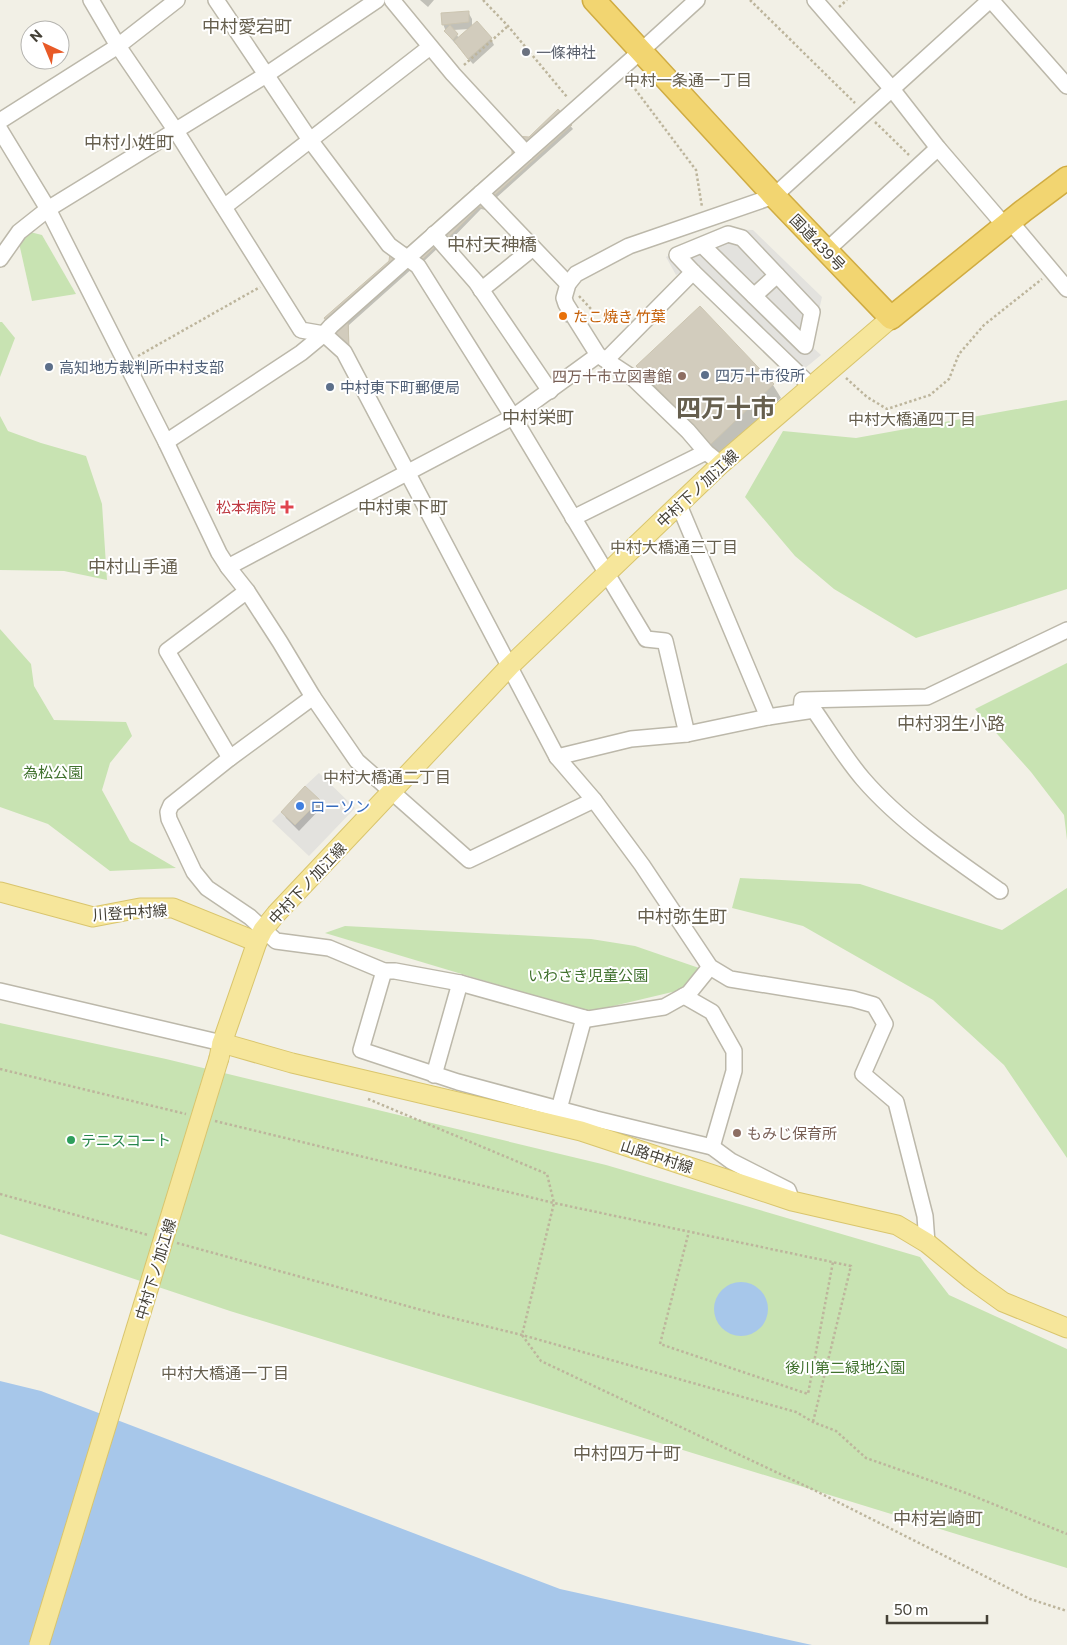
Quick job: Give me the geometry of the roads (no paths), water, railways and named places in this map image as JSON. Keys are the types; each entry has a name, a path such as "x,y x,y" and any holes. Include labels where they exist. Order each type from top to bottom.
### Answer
{"highway":[{"name":"国道439号","path":"594,0 774,196 891,318"},
{"path":"891,318 1067,178"}],"main road":[{"name":"中村下ノ加江線","path":"39,1645 221,1050 260,936 276,914 510,666 721,464 891,318"},
{"name":"川登中村線","path":"0,892 93,917 140,908 174,908 260,936"},
{"name":"山路中村線","path":"221,1050 292,1063 581,1131 792,1200 897,1225 926,1243 1003,1302 1067,1328"}],"street":[{"path":"91,0 118,46 176,130 301,330 324,334 344,352 557,757 594,800 642,865 710,967 730,979 853,999 874,1005 885,1024 863,1074 896,1102 925,1216 926,1243"},
{"path":"0,121 118,46 177,0"},
{"path":"216,0 310,140 389,245 418,266 646,639 665,641 687,734"},
{"path":"0,259 19,232 48,209 266,74 377,0"},
{"path":"392,0 453,74 526,153"},
{"path":"166,442 301,352 324,334 407,258 438,240 481,193 697,0"},
{"path":"815,0 892,89 938,148 1067,289"},
{"path":"721,464 706,452 688,431 633,378 602,358 566,304 564,298 568,284 576,274 629,246 774,196 990,0 1067,86"},
{"path":"224,207 430,47"},
{"path":"0,130 48,209 166,442 219,554 247,592 313,697 357,761 469,860 594,800"},
{"path":"826,250 938,148"},
{"path":"481,193 568,284"},
{"path":"702,245 804,346 812,312 742,238 728,234 677,255 811,386"},
{"path":"438,240 481,290 550,391"},
{"path":"481,290 533,248"},
{"path":"228,567 512,417 602,358 693,272"},
{"path":"754,296 777,275"},
{"path":"573,518 706,452"},
{"path":"679,505 768,717"},
{"path":"230,758 167,651 247,592"},
{"path":"801,711 802,700 927,698 1067,630"},
{"path":"313,697 230,758 171,805 168,812 169,819 194,872 207,888 250,917 260,936 329,948 384,971 395,971 460,983 588,1019 664,1007 690,993 710,967"},
{"path":"557,757 631,739 687,734 768,717 814,710 863,779 904,819 952,858 1000,891"},
{"path":"384,971 361,1050 458,1082 712,1147 731,1161 788,1190 792,1200"},
{"path":"434,1074 460,983"},
{"path":"0,991 221,1050"},
{"path":"684,996 712,1012 734,1051 734,1071 712,1147"},
{"path":"559,1109 584,1018"}],"water":[{"path":"736,1282 746,1282 756,1286 764,1294 768,1309 764,1324 756,1332 746,1336 736,1336 726,1332 718,1324 714,1314 714,1304 718,1294 726,1286"},
{"path":"0,1381 41,1391 560,1589 812,1645 0,1645"}],"place":[{"name":"一條神社","path":"526,52"},
{"name":"たこ焼き 竹葉","path":"563,316"},
{"name":"高知地方裁判所中村支部","path":"49,367"},
{"name":"四万十市役所","path":"705,375"},
{"name":"四万十市立図書館","path":"682,376"},
{"name":"中村東下町郵便局","path":"330,387"},
{"name":"松本病院","path":"287,507"},
{"name":"ローソン","path":"300,806"},
{"name":"もみじ保育所","path":"737,1133"},
{"name":"テニスコート","path":"71,1140"}],"district":[{"name":"中村愛宕町","path":"247,26"},
{"name":"中村一条通一丁目","path":"688,79"},
{"name":"中村小姓町","path":"129,142"},
{"name":"中村天神橋","path":"492,244"},
{"name":"四万十市","path":"726,407"},
{"name":"中村栄町","path":"538,417"},
{"name":"中村大橋通四丁目","path":"912,418"},
{"name":"中村東下町","path":"403,507"},
{"name":"中村大橋通三丁目","path":"674,546"},
{"name":"中村山手通","path":"133,566"},
{"name":"中村羽生小路","path":"951,723"},
{"name":"中村大橋通二丁目","path":"387,776"},
{"name":"中村弥生町","path":"682,916"},
{"name":"中村大橋通一丁目","path":"225,1372"},
{"name":"中村四万十町","path":"627,1453"},
{"name":"中村岩崎町","path":"938,1518"}],"park label":[{"name":"為松公園","path":"53,772"},
{"name":"いわさき児童公園","path":"588,975"},
{"name":"後川第二緑地公園","path":"845,1367"}]}
